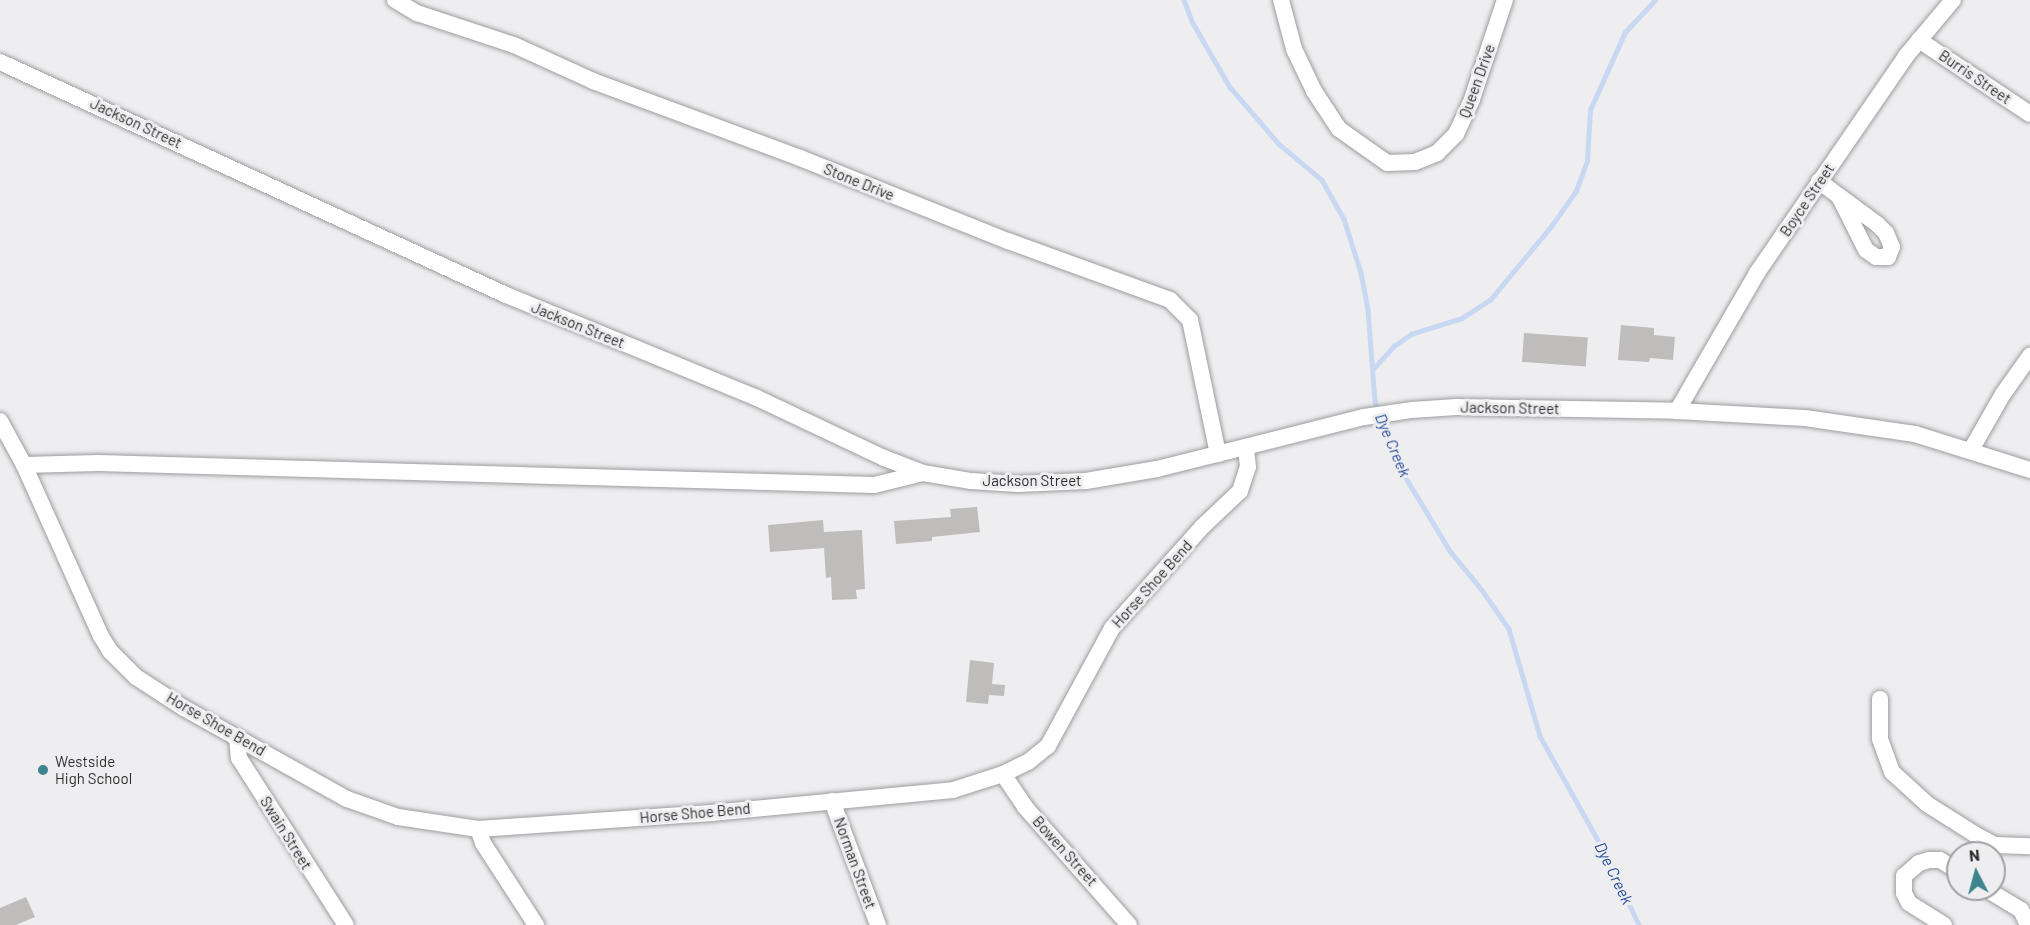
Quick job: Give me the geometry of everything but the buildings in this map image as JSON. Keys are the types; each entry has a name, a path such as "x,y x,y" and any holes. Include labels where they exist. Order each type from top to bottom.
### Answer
{"street":[{"name":"Stone Drive","path":"395,0 417,13 514,45 593,81 800,158 1008,241 1170,300 1190,320 1218,454"},
{"name":"Queen Drive","path":"1281,0 1294,49 1314,91 1340,129 1387,163 1415,162 1437,153 1456,134 1472,99 1505,0"},
{"name":"Boyce Street","path":"1677,411 1757,273 1919,40 1953,0"},
{"name":"Burris Street","path":"1919,40 2030,114"},
{"name":"Jackson Street","path":"0,62 506,295 755,397 884,458 923,473 971,481 1018,484 1086,481 1157,469 1364,417 1412,410 1529,407 1677,411 1854,423 1915,434 2030,470"},
{"path":"1819,181 1839,196"},
{"path":"1971,450 2003,394 2030,356"},
{"name":"Horse Shoe Bend","path":"0,421 24,465 110,651 136,677 347,799 398,817 478,829 711,813 953,790 1003,774 1028,762 1048,746 1112,628 1202,527 1240,491 1248,467 1246,447"},
{"path":"24,465 98,463 874,485 923,473"},
{"path":"1880,699 1880,739 1892,771 1927,804 1976,835 1995,845 2030,846"},
{"name":"Swain Street","path":"237,737 239,758 345,925"},
{"name":"Bowen Street","path":"1003,774 1025,807 1129,925"},
{"name":"Norman Street","path":"832,801 878,925"},
{"path":"478,829 483,843 536,925"},
{"path":"1944,925 1909,903 1904,893 1904,876 1919,863 1929,860 1940,860 1946,864"},
{"path":"2006,901 2021,910 2028,925"}],"waterway":[{"name":"Dye Creek","path":"1184,0 1193,23 1230,87 1279,144 1322,180 1344,219 1361,273 1368,310 1375,401 1378,410"},
{"path":"1374,368 1394,346 1411,334 1462,318 1490,300 1552,225 1576,191 1587,160 1590,110 1625,32 1655,0"},
{"name":"Dye Creek","path":"1381,418 1397,463 1450,551 1482,590 1509,629 1540,736 1609,860 1639,925"}],"place":[{"name":"Westside High School","path":"43,770"}]}
